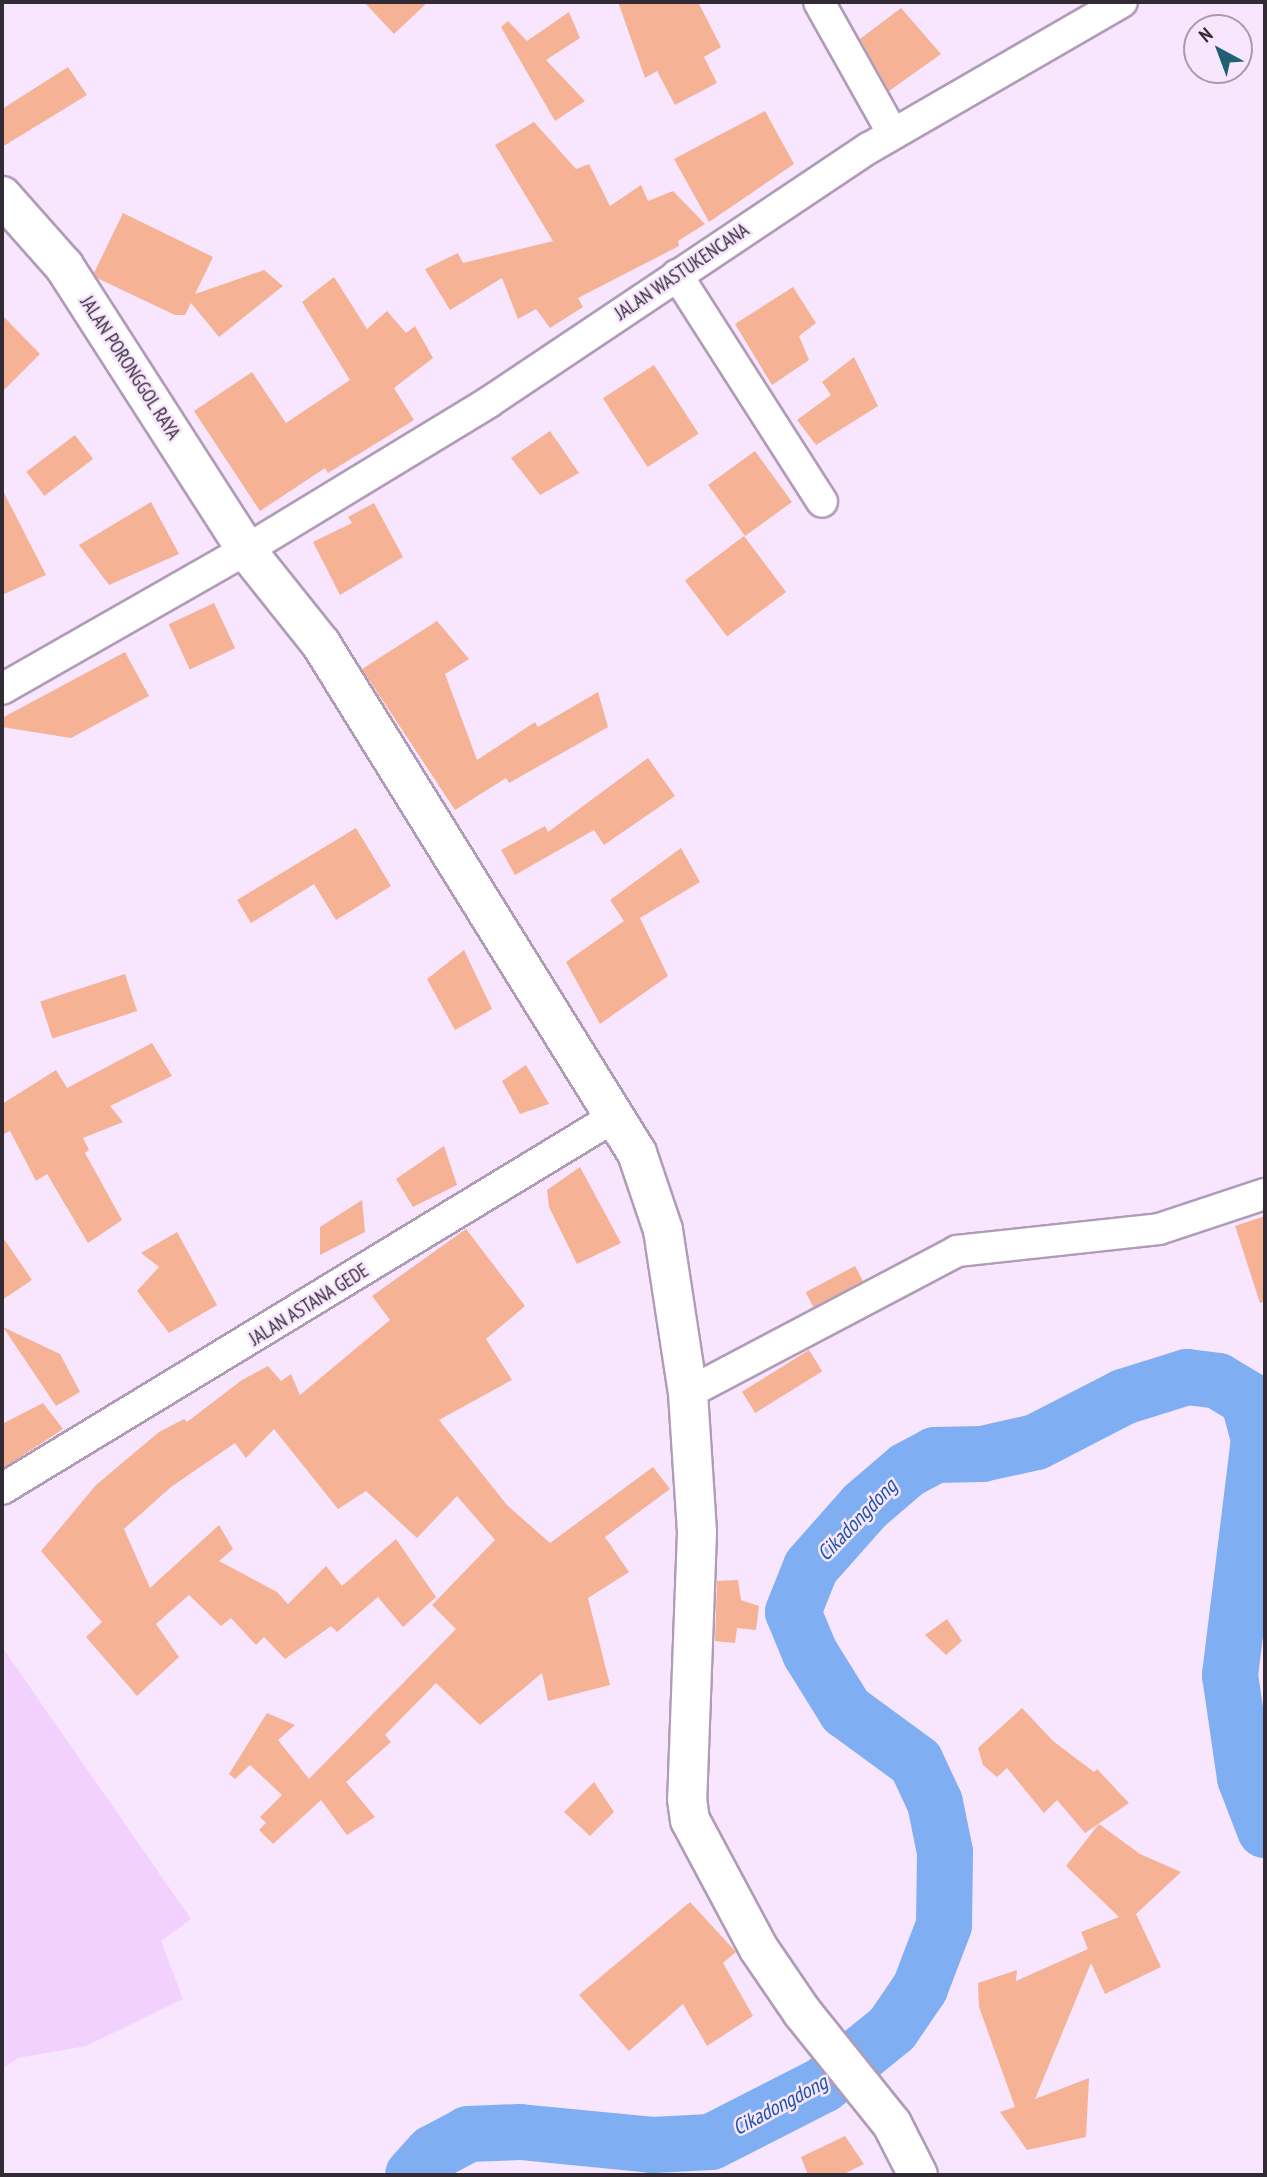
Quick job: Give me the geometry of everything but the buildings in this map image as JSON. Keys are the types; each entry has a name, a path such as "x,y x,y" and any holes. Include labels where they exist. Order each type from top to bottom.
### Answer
{"street":[{"path":"819,2 893,135"},
{"name":"JALAN WASTUKENCANA","path":"2,689 246,550 489,402 677,275 893,135 1122,2"},
{"name":"JALAN PORONGGOL RAYA","path":"2,196 64,266 246,550 321,644 614,1117 646,1174 663,1230 688,1393 698,1532 687,1799 690,1820 759,1949 892,2124 918,2175"},
{"path":"677,275 822,502"},
{"name":"JALAN ASTANA GEDE","path":"2,1489 614,1117"},
{"path":"688,1393 957,1251 1159,1229 1265,1194"}],"shaded area":[{"path":"2,1647 191,1919 161,1941 183,1999 86,2046 18,2058 2,2069"}],"waterway":[{"name":"Cikadongdong","path":"413,2175 433,2153 468,2134 520,2132 652,2145 711,2142 823,2085 892,2029 920,1988 944,1925 945,1852 935,1803 916,1762 846,1711 810,1653 793,1612 811,1567 865,1506 907,1470 935,1455 982,1454 1036,1442 1123,1397 1187,1377 1218,1381 1248,1399 1259,1439 1230,1675 1245,1778 1265,1830"}]}
